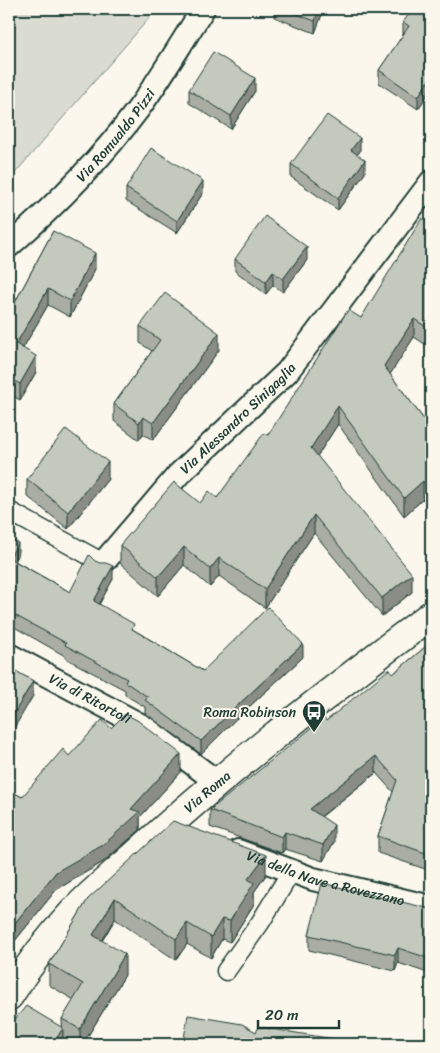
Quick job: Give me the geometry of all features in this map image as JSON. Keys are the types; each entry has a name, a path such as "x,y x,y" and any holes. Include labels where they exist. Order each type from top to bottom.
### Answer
{"street":[{"name":"Via Romualdo Pizzi","path":"9,246 47,213 99,157 140,107 203,9"},
{"name":"Via Alessandro Sinigaglia","path":"9,512 102,563 178,474 286,372 431,182"},
{"name":"Via Roma","path":"9,996 55,932 77,908 166,826 216,782 300,715 431,615"},
{"name":"Via di Ritortoli","path":"9,655 144,727 216,782"},
{"path":"166,826 192,834"},
{"name":"Via della Nave a Rovezzano","path":"218,843 291,872 314,879 431,907"},
{"path":"226,971 260,923 291,872"}],"shaded area":[{"path":"9,9 157,9 9,180"}],"building":[{"path":"284,9 319,9 315,21"},
{"path":"413,9 428,9 431,11 431,52 425,62 431,66 431,77 418,97 379,70 409,26 403,22"},
{"path":"213,52 255,78 231,116 189,90"},
{"path":"327,115 360,138 351,150 365,160 338,198 291,164"},
{"path":"151,148 203,181 177,221 126,188"},
{"path":"265,216 307,247 283,279 273,272 266,282 235,259"},
{"path":"422,218 431,224 431,330 414,319 384,366 431,429 431,491 423,481 404,498 338,406 311,448 412,574 382,598 314,515 265,589 219,558 210,569 184,547 158,577 120,545 174,482 200,503 209,491 217,498 264,433 268,435 348,310 361,318"},
{"path":"53,231 95,253 70,301 48,289 16,344 36,356 20,384 9,378 9,306 12,308"},
{"path":"165,293 219,333 153,423 143,417 139,423 114,404 160,340 140,326"},
{"path":"66,429 108,462 68,512 27,479"},
{"path":"9,538 18,543 9,558"},
{"path":"89,555 95,561 113,566 94,601 134,624 132,629 203,671 268,607 303,644 201,741 145,700 148,697 125,682 127,679 9,612 13,602 9,599 9,558 70,592"},
{"path":"431,642 431,855 378,836 397,780 376,756 310,809 334,825 323,845 285,832 282,837 210,810 324,718 326,721 389,669 393,674"},
{"path":"9,667 33,681 9,722"},
{"path":"125,714 137,720 181,754 131,809 140,812 103,845 56,872 14,924 9,922 9,790 22,797 63,749 69,756 102,720 111,728"},
{"path":"173,821 266,855 248,879 254,883 230,921 222,919 211,937 187,923 176,939 115,898 93,935 125,954 80,1029 62,1019 83,984 49,964 88,899"},
{"path":"322,883 431,909 431,959 398,948 395,955 309,935"},
{"path":"26,1006 63,1028 53,1044 9,1044 9,1027"},
{"path":"188,1015 242,1024 256,1032 259,1027 365,1044 183,1044"}],"place":[{"name":"Roma Robinson","path":"314,733"}]}
